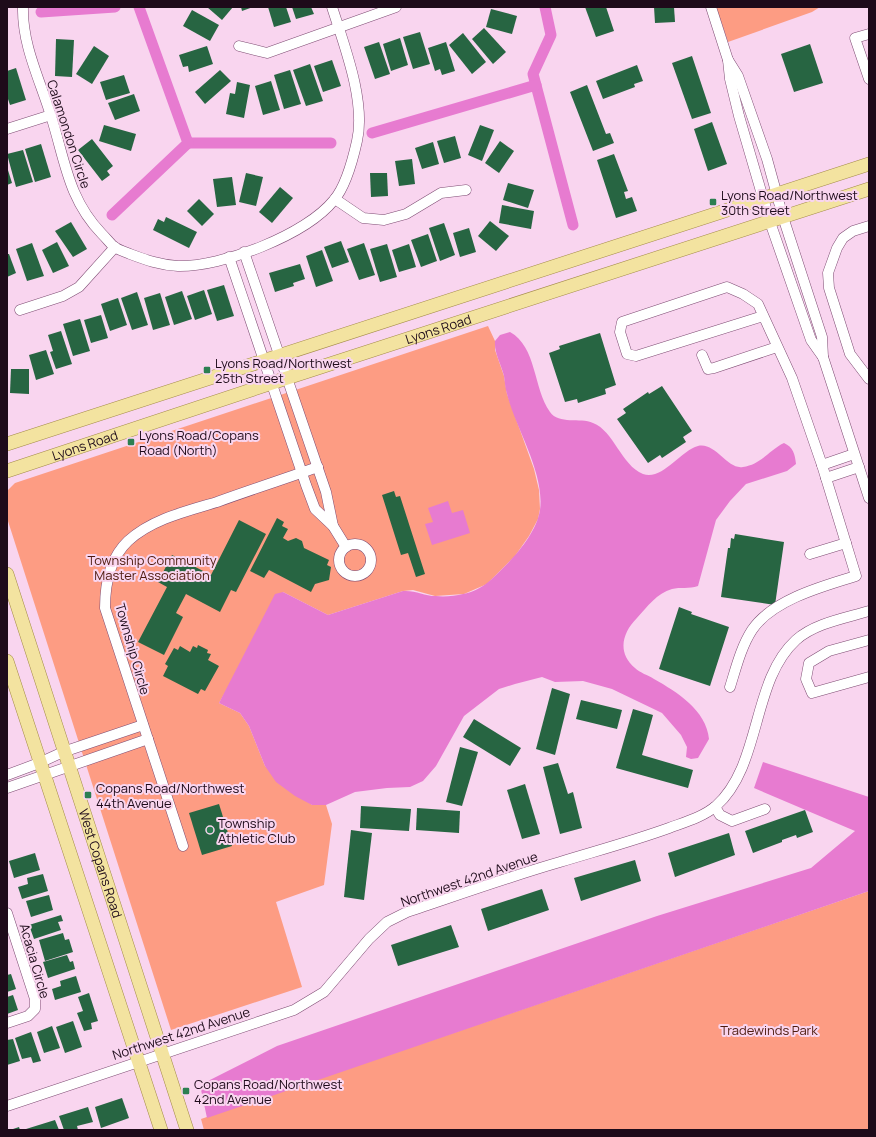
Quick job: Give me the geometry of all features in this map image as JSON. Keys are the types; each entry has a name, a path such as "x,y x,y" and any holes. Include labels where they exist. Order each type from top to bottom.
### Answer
{"main road":[{"name":"Lyons Road","path":"7,444 869,164"},
{"name":"Lyons Road","path":"7,471 287,378 869,189"},
{"name":"West Copans Road","path":"7,574 187,1130"},
{"name":"West Copans Road","path":"7,661 43,776 89,908 137,1061 161,1130"}],"street":[{"name":"Calamondon Circle","path":"22,7 26,41 51,115 72,191 90,222 115,247 156,264 171,265 211,262 244,252 301,228 317,217 335,199 350,167 358,139 359,100 332,7"},
{"path":"239,46 267,53 396,7"},
{"path":"711,7 728,60 730,79 735,101 770,222 811,340 823,358"},
{"path":"869,34 855,38 869,79"},
{"path":"728,60 738,76 767,159 783,217 822,337 823,358 869,498"},
{"path":"7,129 51,115"},
{"path":"335,199 363,218 384,220 406,214 441,193 466,190"},
{"path":"869,226 853,231 844,238 836,248 828,273 829,288 850,354 869,379"},
{"path":"20,310 63,296 80,287 115,247"},
{"path":"244,252 326,492 333,526"},
{"path":"229,257 301,473 315,508 333,526 346,547"},
{"path":"730,687 742,651 753,630 776,608 815,589 856,576 846,542 822,465 792,378 758,304 743,294 727,287 622,322 620,332 627,354 636,356 763,316"},
{"path":"702,355 708,369 777,347"},
{"path":"822,465 854,454"},
{"path":"826,478 858,467"},
{"name":"Township Circle","path":"183,846 105,608 105,591 108,574 117,556 127,542 140,531 160,521 318,468"},
{"path":"810,554 846,542"},
{"name":"Northwest 42nd Avenue","path":"7,1106 137,1061 294,1010 324,992 369,939 387,922 407,912 551,864 646,836 694,819 715,807 731,791 741,770 756,722 782,656 797,639 818,627 869,611"},
{"path":"869,640 829,650 809,663 806,679 812,694 869,677"},
{"path":"7,775 64,752 143,725"},
{"path":"7,788 148,739"},
{"path":"715,807 720,815 732,821 765,809"},
{"name":"Acacia Circle","path":"7,912 35,999 35,1009 28,1016 7,1023"}],"green space":[{"path":"716,7 820,7 812,12 728,42"},
{"name":"Township Community Master Association","path":"488,326 495,341 495,350 504,376 507,394 534,469 539,490 540,509 538,519 529,536 515,556 487,584 464,594 435,596 413,590 403,591 328,615 283,592 219,703 240,713 249,726 265,766 312,805 326,805 332,824 324,885 276,902 302,987 171,1030 7,518 7,491 15,483"},
{"name":"Tradewinds Park","path":"869,891 869,1130 204,1130 201,1119"}],"shaded area":[{"path":"510,332 519,339 525,347 534,369 540,391 550,412 554,416 564,420 588,421 600,427 607,433 635,470 643,474 650,475 664,470 684,453 698,446 710,448 726,461 737,467 749,466 755,463 784,443 793,451 796,464 787,471 746,484 730,501 716,520 698,586 672,589 657,597 632,624 625,636 624,650 629,662 637,670 672,690 689,703 702,719 707,729 709,739 698,758 691,759 686,757 687,747 681,735 662,713 612,689 583,681 555,682 542,677 499,689 464,716 436,766 423,781 410,787 355,792 326,805 312,805 295,796 276,782 265,766 249,726 240,713 219,703 275,594 283,592 328,615 403,591 412,591 432,596 457,595 477,590 489,582 519,551 536,524 540,510 540,496 534,466 506,392 504,376 495,345 495,341 500,335"},
{"path":"448,501 452,513 463,510 470,533 432,545 425,524 433,522 428,508"},
{"path":"763,762 869,797 869,891 207,1118 200,1085 277,1046 657,916 811,868 855,831 754,788"}],"building":[{"path":"207,7 233,7 222,20"},
{"path":"241,7 253,7 242,11"},
{"path":"268,7 286,7 291,22 274,27"},
{"path":"292,7 311,7 314,14 296,19"},
{"path":"585,7 606,7 614,31 596,37"},
{"path":"654,7 674,7 675,22 655,23"},
{"path":"491,9 517,16 512,34 486,27"},
{"path":"192,10 219,25 210,41 183,26"},
{"path":"484,28 506,52 493,64 472,39"},
{"path":"420,32 430,64 413,69 403,37"},
{"path":"463,33 486,62 472,74 449,45"},
{"path":"400,38 408,65 391,71 383,44"},
{"path":"56,39 74,40 72,77 55,76"},
{"path":"379,42 390,74 375,79 364,47"},
{"path":"446,42 455,71 442,75 440,69 435,71 428,48"},
{"path":"810,44 823,83 794,92 781,54"},
{"path":"94,46 109,56 92,84 76,74"},
{"path":"207,46 213,64 189,72 188,66 183,67 179,55"},
{"path":"692,56 711,113 692,119 672,63"},
{"path":"332,60 341,86 323,92 314,66"},
{"path":"310,64 323,101 306,106 293,70"},
{"path":"637,65 643,81 634,84 635,87 603,99 596,81"},
{"path":"16,68 26,100 10,105 7,96 7,71"},
{"path":"220,70 231,81 205,104 195,92"},
{"path":"290,70 301,104 284,109 274,75"},
{"path":"124,75 130,93 106,100 100,82"},
{"path":"271,81 280,110 263,115 255,86"},
{"path":"237,82 250,85 244,118 226,114 230,93 235,94"},
{"path":"587,85 606,134 610,133 614,143 593,151 570,92"},
{"path":"134,94 140,111 115,120 108,103"},
{"path":"712,122 727,164 708,171 694,129"},
{"path":"104,125 136,134 131,151 99,141"},
{"path":"480,125 494,130 482,161 468,155"},
{"path":"455,136 461,158 444,163 437,141"},
{"path":"92,139 113,166 107,171 110,175 102,181 78,150"},
{"path":"500,141 514,151 499,173 485,163"},
{"path":"433,142 439,164 422,169 415,148"},
{"path":"41,144 51,177 35,182 25,149"},
{"path":"23,150 33,182 16,187 7,154"},
{"path":"614,154 628,191 624,192 626,199 632,197 637,211 616,218 597,160"},
{"path":"412,159 415,184 399,186 395,161"},
{"path":"7,167 12,183 7,185"},
{"path":"246,173 263,177 256,206 239,202"},
{"path":"370,173 387,173 388,196 371,197"},
{"path":"232,177 236,205 217,207 213,179"},
{"path":"508,183 534,190 528,208 503,200"},
{"path":"280,187 293,198 272,223 259,212"},
{"path":"199,199 214,214 202,226 187,211"},
{"path":"502,205 534,211 531,229 499,223"},
{"path":"166,217 197,232 189,248 153,230 158,219 164,222"},
{"path":"490,221 509,236 496,251 478,236"},
{"path":"71,222 87,249 73,257 55,231"},
{"path":"444,223 455,255 440,261 429,228"},
{"path":"469,228 476,252 460,257 453,233"},
{"path":"428,234 437,261 421,267 411,240"},
{"path":"341,241 349,262 332,268 324,247"},
{"path":"57,242 69,266 53,273 42,250"},
{"path":"32,243 44,276 27,281 16,249"},
{"path":"364,243 375,275 359,280 347,249"},
{"path":"387,244 397,277 380,282 370,249"},
{"path":"409,244 416,267 399,272 392,250"},
{"path":"322,250 333,281 316,287 306,256"},
{"path":"7,254 9,254 16,273 7,277"},
{"path":"300,264 305,279 293,283 294,286 275,292 269,273"},
{"path":"224,285 234,316 217,321 207,290"},
{"path":"204,290 212,314 195,320 187,296"},
{"path":"182,291 192,319 174,325 165,297"},
{"path":"137,292 148,325 132,330 121,298"},
{"path":"160,293 170,325 153,330 144,298"},
{"path":"118,298 127,325 110,331 101,304"},
{"path":"101,315 108,338 91,343 84,320"},
{"path":"80,319 90,351 73,356 63,324"},
{"path":"61,331 72,364 56,369 50,352 53,351 48,335"},
{"path":"600,333 616,385 605,389 606,394 578,403 577,399 565,402 549,353 560,349 559,346"},
{"path":"46,350 54,374 36,380 29,355"},
{"path":"11,369 29,369 29,394 10,393"},
{"path":"662,386 692,431 683,437 686,442 662,458 660,455 648,463 617,419 626,413 623,409 648,392 649,394"},
{"path":"394,491 396,497 400,496 425,574 416,577 408,553 401,555 382,495"},
{"path":"277,518 284,522 282,526 288,529 283,538 288,541 296,538 302,541 304,548 329,560 327,565 331,567 329,580 315,584 311,592 269,570 264,578 250,571"},
{"path":"239,520 266,534 236,592 231,590 220,612 186,594 176,613 183,617 164,655 138,642 167,587 158,582 172,555 211,575"},
{"path":"735,534 784,542 775,605 721,597 728,548 730,548 731,538 734,539"},
{"path":"679,607 692,612 691,614 729,627 710,686 659,669"},
{"path":"198,645 208,650 207,653 211,654 208,660 219,666 205,691 201,689 198,694 163,676 168,666 165,664 174,648 178,650 180,646 190,652 193,646 197,648"},
{"path":"552,688 570,694 555,755 536,749"},
{"path":"581,700 622,710 617,729 576,719"},
{"path":"633,709 653,715 642,755 693,770 688,788 616,768"},
{"path":"474,719 521,748 510,766 463,737"},
{"path":"460,747 478,752 462,806 446,802"},
{"path":"558,763 568,794 573,792 582,828 560,834 543,767"},
{"path":"525,784 540,834 522,839 507,790"},
{"name":"Township Athletic Club","path":"219,804 232,846 202,855 189,813"},
{"path":"361,806 411,809 409,831 360,828"},
{"path":"417,808 460,811 459,833 416,830"},
{"path":"805,810 813,832 797,838 796,835 753,853 745,831"},
{"path":"351,830 372,833 364,900 344,897"},
{"path":"729,833 735,855 675,877 668,853"},
{"path":"35,853 40,870 14,878 9,861"},
{"path":"635,860 641,881 581,901 574,878"},
{"path":"43,874 48,891 22,899 18,887 28,884 27,878"},
{"path":"542,889 549,910 488,931 481,909"},
{"path":"49,895 53,910 31,917 26,901"},
{"path":"61,915 63,921 58,922 61,930 34,939 29,925"},
{"path":"451,925 459,947 398,966 391,945"},
{"path":"63,933 65,940 69,939 73,952 45,961 39,940"},
{"path":"67,955 70,962 73,961 75,969 48,978 43,962"},
{"path":"11,974 16,989 7,992 7,975"},
{"path":"76,976 81,992 55,1000 52,989 61,986 60,981"},
{"path":"89,993 98,1021 91,1023 92,1029 84,1031 77,1013 83,1011 78,997"},
{"path":"13,995 18,1010 7,1014 7,997"},
{"path":"73,1021 82,1047 65,1053 56,1027"},
{"path":"52,1026 60,1048 44,1053 37,1032"},
{"path":"31,1032 41,1061 33,1063 31,1057 22,1059 15,1038"},
{"path":"13,1039 20,1061 7,1065 7,1040"},
{"path":"122,1098 129,1118 101,1128 95,1107"},
{"path":"88,1107 93,1122 77,1126 78,1130 64,1130 59,1116"},
{"path":"55,1120 59,1130 26,1129"},
{"path":"19,1127 20,1130 10,1130"}],"waterway":[{"path":"41,12 115,7"},
{"path":"112,215 188,143 139,7"},
{"path":"545,7 551,35 533,74 573,225"},
{"path":"372,133 536,85"},
{"path":"188,143 331,143"}],"place":[{"name":"Lyons Road/Northwest 30th Street","path":"713,202"},
{"name":"Lyons Road/Northwest 25th Street","path":"207,370"},
{"name":"Lyons Road/Copans Road (North)","path":"131,442"},
{"name":"Copans Road/Northwest 44th Avenue","path":"88,795"},
{"name":"Township Athletic Club","path":"210,830"},
{"name":"Copans Road/Northwest 42nd Avenue","path":"186,1091"}]}
